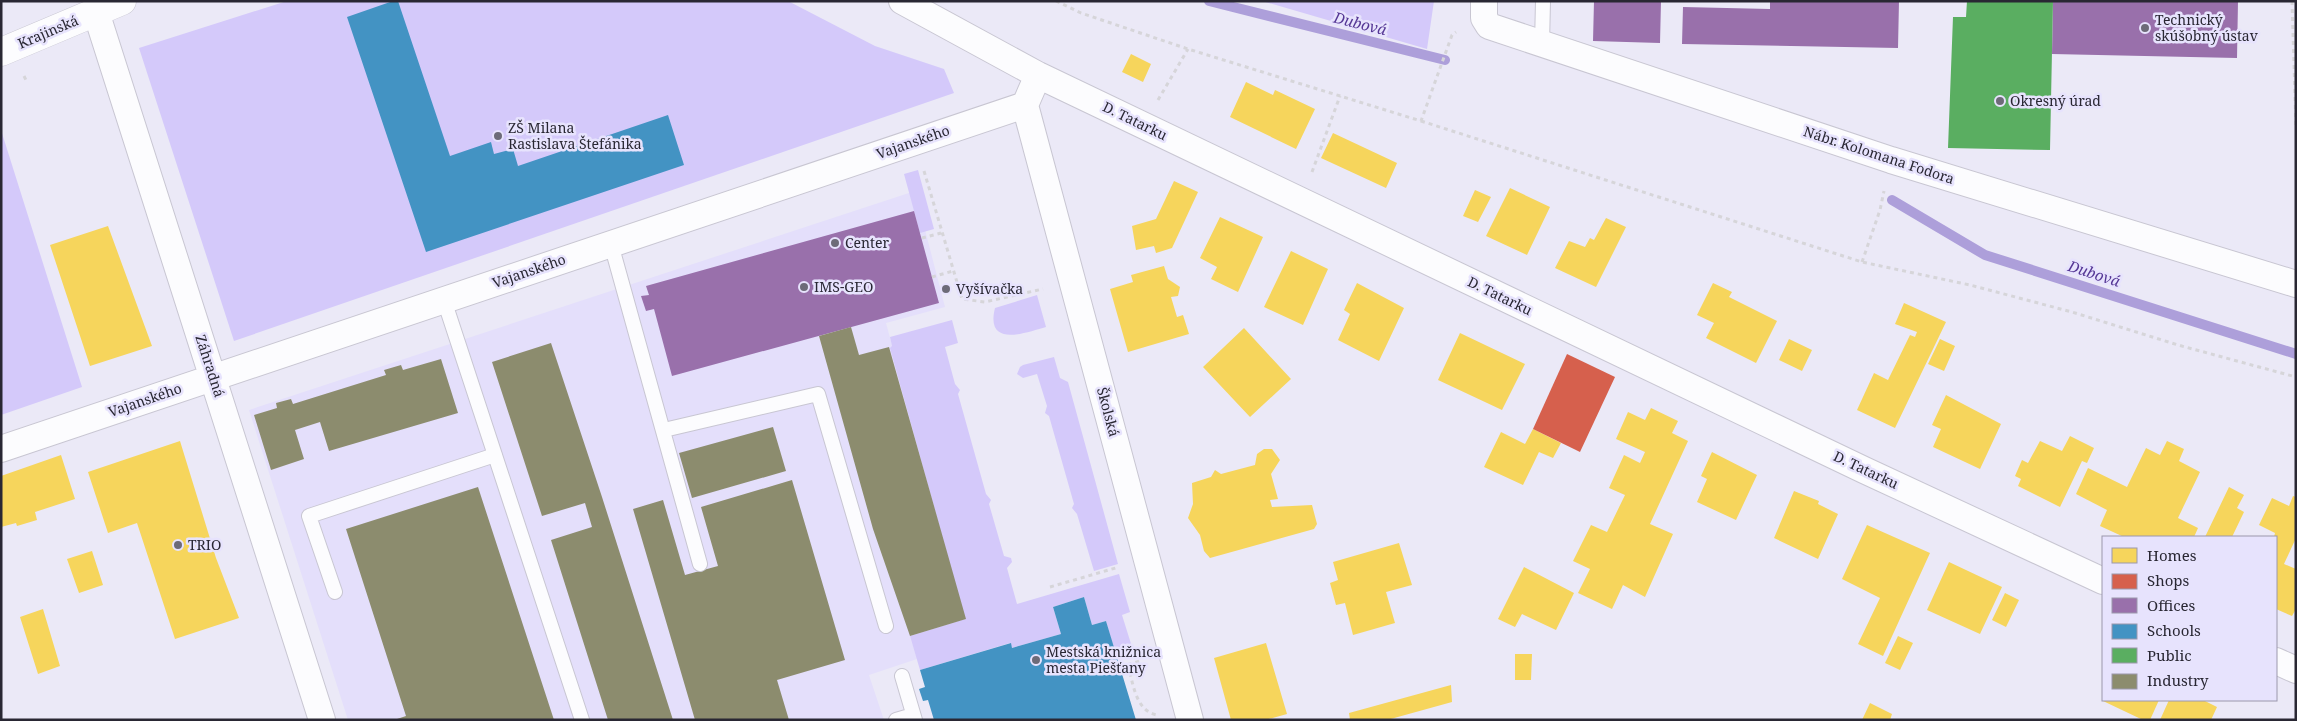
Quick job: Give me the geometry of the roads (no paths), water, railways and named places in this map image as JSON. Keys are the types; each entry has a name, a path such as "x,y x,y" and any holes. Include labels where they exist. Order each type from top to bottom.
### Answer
{"main road":[{"name":"Krajinská","path":"1,52 122,1"}],"street":[{"name":"D. Tatarku","path":"902,1 1038,75 1846,461 2102,581"},
{"name":"Nábr. Kolomana Fodora","path":"1484,10 1488,26 1891,160 2296,284"},
{"name":"Záhradná","path":"96,12 318,708"},
{"path":"1026,105 1038,75"},
{"name":"Vajanského","path":"1,449 1026,105"},
{"name":"Školská","path":"1026,105 1190,720"},
{"path":"2277,660 2296,670"}],"lane":[{"path":"1542,44 1543,1"},
{"path":"611,244 700,564"},
{"path":"444,300 582,720"},
{"path":"664,430 818,394 886,626"},
{"path":"335,592 309,516 495,455"},
{"path":"896,720 914,717 902,676"}],"waterway":[{"name":"Dubová","path":"1209,1 1445,60"},
{"name":"Dubová","path":"1892,200 1985,255 2296,354"}],"place":[{"name":"Technický skúšobný ústav","path":"2145,28"},
{"name":"Okresný úrad","path":"2000,101"},
{"name":"ZŠ Milana Rastislava Štefánika","path":"498,136"},
{"name":"Center","path":"835,243"},
{"name":"IMS-GEO","path":"804,287"},
{"name":"Vyšívačka","path":"946,289"},
{"name":"TRIO","path":"178,545"},
{"name":"Mestská knižnica mesta Piešťany","path":"1036,660"}]}
